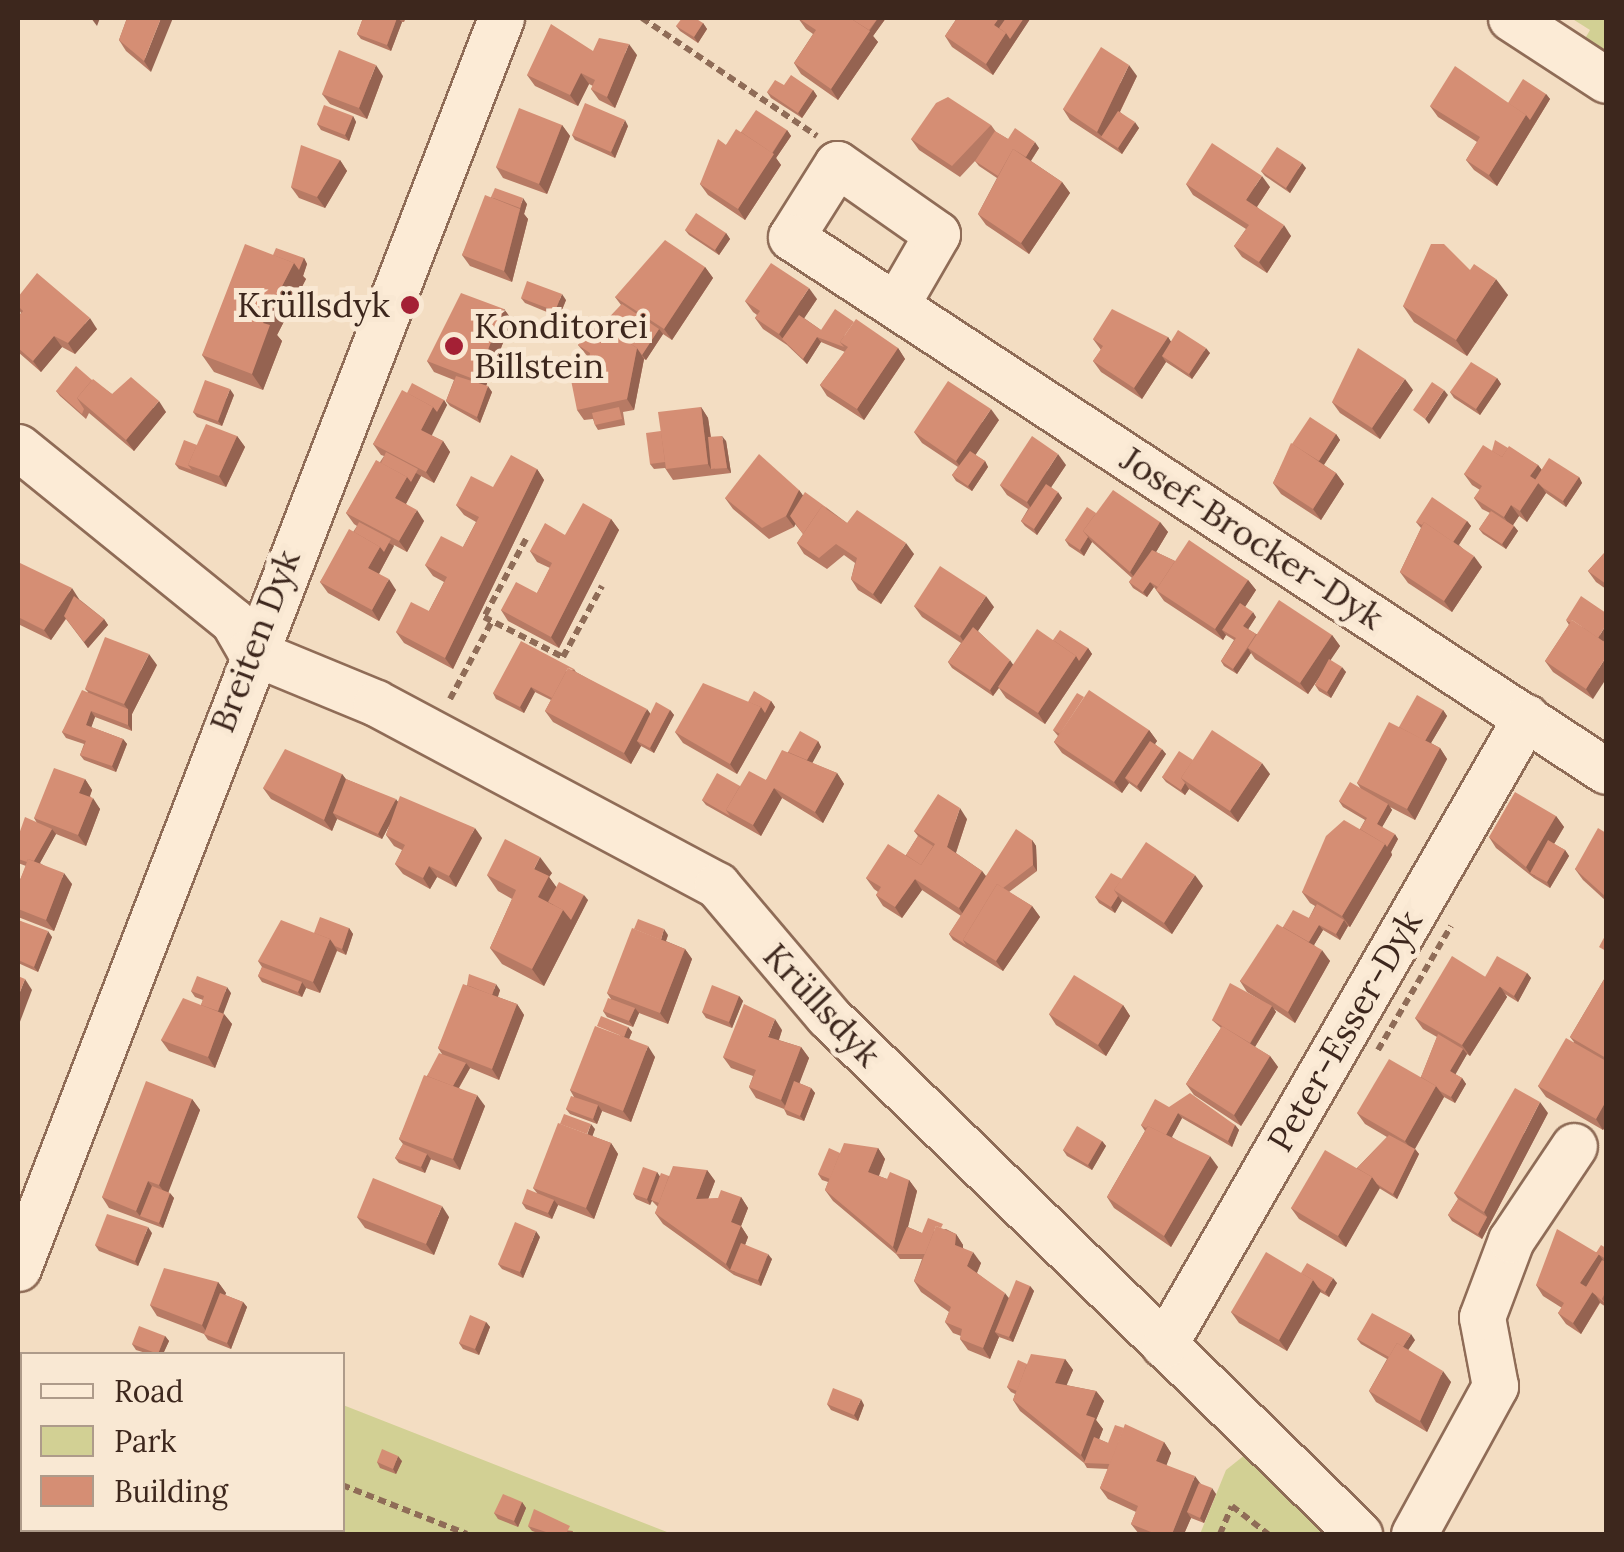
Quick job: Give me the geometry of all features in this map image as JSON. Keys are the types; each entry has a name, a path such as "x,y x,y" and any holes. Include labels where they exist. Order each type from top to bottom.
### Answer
{"street":[{"name":"Breiten Dyk","path":"18,1268 250,651 501,18"},
{"path":"1511,18 1606,80"},
{"path":"837,164 938,234 896,305"},
{"name":"Josef-Brocker-Dyk","path":"837,164 792,237 1606,771"},
{"name":"Krüllsdyk","path":"18,446 232,622 250,651 433,732 717,884 828,1016 1359,1534"},
{"name":"Peter-Esser-Dyk","path":"1164,1345 1526,717"},
{"path":"1414,1534 1495,1386 1482,1317 1511,1240 1574,1146"}],"path":[{"path":"642,18 829,144 837,164"},
{"path":"526,539 484,617 563,656 602,586"},
{"path":"433,732 492,620"},
{"path":"345,1486 468,1534"},
{"path":"1220,1534 1232,1506 1268,1534"}],"green space":[{"path":"1571,18 1606,18 1606,56 1579,49 1590,30"},
{"path":"345,1406 672,1534 246,1534 345,1532"},
{"path":"1246,1454 1345,1534 1200,1534 1226,1470"},
{"path":"64,1532 199,1534 70,1534"}],"building":[{"path":"127,18 161,18 144,61 119,40"},
{"path":"363,18 397,18 387,45 357,34"},
{"path":"682,18 695,18 703,23 694,37 676,26"},
{"path":"798,18 850,18 870,31 831,89 794,63 816,30"},
{"path":"850,18 878,18 869,30"},
{"path":"957,18 999,18 994,25 1006,33 986,64 945,36"},
{"path":"1006,18 1024,18 1010,39 999,28"},
{"path":"551,24 593,51 599,38 629,44 607,97 591,89 595,80 581,73 570,95 527,75"},
{"path":"1101,47 1129,65 1097,132 1063,109"},
{"path":"339,50 376,65 359,108 322,94"},
{"path":"1455,66 1526,115 1489,175 1466,160 1480,137 1430,106"},
{"path":"791,75 813,90 798,113 767,92 775,80 784,85"},
{"path":"1523,79 1546,94 1530,120 1508,103"},
{"path":"948,97 991,125 952,166 911,139 936,103"},
{"path":"585,103 625,120 611,152 572,135"},
{"path":"324,105 353,116 345,135 317,124"},
{"path":"519,108 562,125 539,184 496,167"},
{"path":"756,110 787,130 772,153 741,132"},
{"path":"1118,111 1135,122 1118,148 1101,137"},
{"path":"1015,128 1035,142 1026,157 1013,149 998,176 975,161 995,131 1008,139"},
{"path":"736,129 774,154 738,209 700,184 718,139 726,145"},
{"path":"1212,143 1262,176 1246,200 1284,225 1259,262 1234,246 1249,225 1186,184"},
{"path":"301,145 340,160 317,197 291,187"},
{"path":"1277,147 1302,163 1286,188 1261,171"},
{"path":"1013,149 1062,182 1021,243 978,214"},
{"path":"495,188 523,198 520,208 491,197"},
{"path":"485,195 520,209 504,271 462,255"},
{"path":"696,213 726,233 715,250 685,230"},
{"path":"665,240 705,267 664,329 615,297"},
{"path":"245,244 294,263 263,323 270,325 252,374 202,355"},
{"path":"1431,244 1444,244 1470,270 1474,264 1496,279 1456,340 1403,306"},
{"path":"276,248 304,258 299,270 294,263 273,255"},
{"path":"771,263 809,288 779,334 755,318 760,311 745,301"},
{"path":"37,273 90,318 68,343 54,336 33,361 18,348 18,317 23,311 18,306 18,297"},
{"path":"527,281 562,294 555,311 521,298"},
{"path":"461,293 504,309 476,380 427,361"},
{"path":"622,304 659,329 642,355 602,325"},
{"path":"835,309 854,322 840,342 844,347 817,337 803,359 782,339 799,315 821,330"},
{"path":"1112,309 1168,337 1134,388 1093,361 1103,346 1093,339"},
{"path":"856,319 898,348 857,409 820,385 848,347 840,342"},
{"path":"594,320 637,348 627,399 577,410 571,380 585,377 590,353 578,345"},
{"path":"1178,330 1206,348 1189,374 1162,356"},
{"path":"1358,348 1405,379 1372,428 1332,402"},
{"path":"1471,362 1497,378 1476,409 1450,392"},
{"path":"76,366 92,380 77,398 84,409 82,414 56,391"},
{"path":"456,376 488,386 477,417 446,401"},
{"path":"131,377 159,401 126,440 77,398 93,379 112,394"},
{"path":"205,380 230,389 218,421 193,412"},
{"path":"948,381 991,409 956,461 914,432"},
{"path":"1432,382 1444,390 1425,419 1413,410"},
{"path":"412,383 444,400 437,412 407,393"},
{"path":"402,390 433,407 421,430 443,441 426,472 373,444"},
{"path":"619,407 622,419 595,425 592,413"},
{"path":"701,407 708,464 666,469 658,412"},
{"path":"1310,417 1336,434 1319,461 1292,444"},
{"path":"206,424 237,436 219,476 188,465"},
{"path":"661,431 665,462 650,464 646,433"},
{"path":"722,436 727,468 711,469 708,437"},
{"path":"1032,436 1058,454 1027,502 1000,485"},
{"path":"184,440 197,445 188,465 192,470 175,464"},
{"path":"1495,440 1508,448 1502,457 1492,451"},
{"path":"1291,443 1336,473 1313,509 1273,483"},
{"path":"1483,445 1502,457 1509,446 1538,465 1530,476 1539,482 1520,511 1511,505 1504,517 1474,498 1482,486 1464,474"},
{"path":"970,451 985,461 968,486 952,475"},
{"path":"386,452 418,469 411,482 381,463"},
{"path":"759,454 799,490 786,516 762,528 725,498"},
{"path":"511,455 537,469 445,658 396,632 411,602 429,611 447,577 425,565 441,536 463,547 479,517 456,505 471,476 493,487"},
{"path":"1549,458 1579,477 1563,501 1535,480"},
{"path":"376,460 407,477 395,498 417,510 399,541 346,513"},
{"path":"1046,484 1058,492 1034,529 1021,521"},
{"path":"1113,490 1160,522 1130,572 1083,531"},
{"path":"805,492 827,508 822,506 803,534 790,516"},
{"path":"1432,497 1467,521 1453,542 1424,522 1416,522"},
{"path":"583,503 611,519 551,637 501,610 516,582 537,593 552,563 530,551 545,523 565,535"},
{"path":"822,506 847,523 857,510 906,543 873,594 851,579 857,558 836,544 819,558 797,543"},
{"path":"1087,507 1096,513 1083,531 1088,537 1080,550 1065,540"},
{"path":"1491,511 1514,526 1502,544 1479,529"},
{"path":"359,522 391,539 384,552 354,532"},
{"path":"1424,522 1474,556 1444,601 1400,572"},
{"path":"349,529 380,547 368,568 389,579 372,610 320,582"},
{"path":"1189,540 1248,580 1215,629 1156,590"},
{"path":"1152,550 1175,561 1158,587 1150,582 1143,592 1129,582"},
{"path":"1606,551 1606,584 1588,571"},
{"path":"18,562 72,588 44,630 18,617"},
{"path":"940,566 986,596 960,636 914,606"},
{"path":"74,596 104,619 84,642 64,616"},
{"path":"1581,596 1606,613 1606,625 1598,638 1566,620"},
{"path":"1279,600 1332,635 1300,683 1248,648"},
{"path":"1240,603 1253,612 1243,626 1256,634 1233,669 1221,661 1236,638 1222,630"},
{"path":"1572,620 1606,643 1606,657 1586,689 1545,661"},
{"path":"973,627 1010,660 990,690 948,662"},
{"path":"1037,629 1076,656 1038,713 998,687"},
{"path":"1060,630 1088,648 1079,661 1053,640"},
{"path":"105,637 149,654 124,704 85,689"},
{"path":"521,641 574,670 568,668 552,698 531,687 520,707 493,693"},
{"path":"1329,659 1342,667 1327,692 1315,685"},
{"path":"568,668 647,709 624,753 545,711"},
{"path":"703,683 761,707 730,764 675,732"},
{"path":"82,690 128,709 128,725 91,711 86,725 123,739 112,766 80,755 86,741 62,732"},
{"path":"1089,690 1149,730 1114,782 1054,742"},
{"path":"754,691 771,701 765,713 748,702"},
{"path":"1077,693 1084,697 1060,734 1053,730"},
{"path":"1417,695 1443,710 1425,741 1399,727"},
{"path":"656,702 670,710 650,748 637,741"},
{"path":"1389,722 1440,748 1407,809 1357,783"},
{"path":"1212,730 1262,763 1230,811 1181,778"},
{"path":"800,731 818,741 807,760 788,752"},
{"path":"1150,741 1162,749 1137,786 1125,778"},
{"path":"285,749 342,774 324,820 263,788"},
{"path":"782,750 837,773 815,812 774,788 753,825 726,810 749,771 766,780"},
{"path":"1179,751 1193,760 1181,778 1185,783 1181,790 1162,777"},
{"path":"54,768 85,779 79,793 93,798 78,835 34,818"},
{"path":"717,773 740,786 726,810 730,816 702,800"},
{"path":"346,779 396,799 378,834 333,813"},
{"path":"1350,782 1388,804 1377,824 1395,834 1387,847 1360,829 1367,818 1339,801"},
{"path":"1515,792 1556,816 1526,867 1489,837"},
{"path":"938,794 960,808 947,847 982,871 959,908 915,879 895,907 876,895 881,887 866,878 888,844 921,865 935,844 914,831"},
{"path":"400,796 475,828 449,876 429,866 423,878 395,864 405,845 386,835"},
{"path":"25,817 52,829 34,861 27,862 18,859 18,837"},
{"path":"1344,820 1385,844 1342,916 1302,892 1326,836"},
{"path":"1598,828 1606,833 1606,897 1575,869"},
{"path":"1016,829 1032,840 1033,865 1003,888 997,884 963,940 966,945 949,934"},
{"path":"918,836 933,846 921,865 906,855"},
{"path":"505,839 540,857 534,869 549,876 538,897 563,910 532,969 490,948 516,890 487,875"},
{"path":"1548,840 1565,850 1547,882 1530,873"},
{"path":"1146,842 1195,875 1164,923 1114,890"},
{"path":"28,859 64,873 46,920 18,909 18,879"},
{"path":"1111,873 1122,879 1114,890 1118,896 1111,907 1095,897"},
{"path":"559,882 584,895 571,920 548,902"},
{"path":"997,884 1032,906 996,961 963,940"},
{"path":"1317,904 1344,920 1336,934 1319,925 1309,942 1283,927 1293,910 1309,918"},
{"path":"320,917 349,928 342,949 314,933"},
{"path":"638,919 664,929 661,940 634,929"},
{"path":"18,920 48,931 34,967 18,960"},
{"path":"281,920 330,939 313,982 258,961"},
{"path":"1277,924 1322,950 1288,1012 1240,981"},
{"path":"632,928 685,949 660,1013 607,993"},
{"path":"1452,956 1500,986 1462,1045 1415,1018"},
{"path":"1497,956 1527,973 1514,996 1485,977"},
{"path":"262,967 302,982 298,992 258,976"},
{"path":"469,974 496,984 492,995 467,985"},
{"path":"1074,975 1123,1005 1098,1045 1049,1014"},
{"path":"18,976 25,979 18,997"},
{"path":"197,976 227,987 218,1011 201,1005 204,996 191,991"},
{"path":"1606,976 1606,1058 1570,1037"},
{"path":"1230,983 1272,1006 1250,1043 1212,1020"},
{"path":"463,984 517,1004 492,1069 438,1048"},
{"path":"712,985 739,996 729,1022 702,1012"},
{"path":"183,998 224,1014 208,1057 161,1040"},
{"path":"608,998 635,1008 629,1021 603,1011"},
{"path":"744,1004 775,1019 768,1037 801,1047 781,1100 749,1087 756,1070 723,1057"},
{"path":"601,1016 628,1027 624,1037 597,1026"},
{"path":"595,1026 648,1046 623,1111 570,1090"},
{"path":"1222,1026 1270,1056 1234,1115 1186,1084"},
{"path":"1438,1034 1463,1049 1450,1071 1462,1078 1451,1097 1421,1077"},
{"path":"1566,1038 1606,1061 1606,1101 1596,1119 1538,1086"},
{"path":"439,1053 466,1063 453,1086 427,1076"},
{"path":"1389,1059 1436,1086 1405,1141 1357,1113"},
{"path":"424,1075 477,1095 453,1159 399,1139"},
{"path":"146,1081 192,1099 159,1185 148,1181 136,1211 102,1197"},
{"path":"794,1081 811,1088 800,1116 784,1109"},
{"path":"1515,1088 1540,1102 1484,1212 1454,1193"},
{"path":"1190,1093 1235,1125 1228,1141 1178,1113 1166,1135 1141,1125 1155,1099 1169,1107"},
{"path":"571,1096 598,1105 593,1119 566,1109"},
{"path":"564,1114 591,1124 587,1134 560,1124"},
{"path":"558,1123 611,1143 586,1208 533,1188"},
{"path":"1077,1126 1102,1141 1088,1165 1063,1150"},
{"path":"1148,1126 1210,1156 1164,1236 1107,1197"},
{"path":"1389,1135 1415,1149 1393,1194 1357,1168"},
{"path":"844,1143 878,1148 868,1172 887,1179 890,1172 909,1180 893,1247 825,1190"},
{"path":"403,1144 427,1154 421,1167 395,1158"},
{"path":"829,1148 840,1153 830,1179 818,1174"},
{"path":"1325,1150 1372,1177 1338,1236 1291,1208"},
{"path":"673,1166 707,1170 696,1199 718,1198 721,1190 741,1197 731,1222 741,1226 726,1264 655,1213"},
{"path":"643,1167 657,1172 647,1199 633,1194"},
{"path":"661,1173 669,1176 659,1203 651,1200"},
{"path":"373,1178 442,1206 426,1244 357,1217"},
{"path":"152,1186 170,1193 159,1223 140,1216"},
{"path":"527,1189 554,1200 548,1213 522,1203"},
{"path":"1458,1199 1487,1217 1478,1234 1448,1215"},
{"path":"107,1214 148,1227 135,1261 95,1245"},
{"path":"928,1218 943,1224 941,1228 936,1226 925,1254 896,1254 907,1227 922,1233"},
{"path":"515,1222 536,1231 520,1272 498,1264"},
{"path":"936,1226 956,1234 955,1245 973,1252 967,1266 1005,1293 983,1348 960,1339 962,1329 945,1322 951,1307 914,1281"},
{"path":"1557,1229 1599,1254 1580,1283 1593,1291 1573,1323 1558,1313 1564,1303 1536,1285"},
{"path":"741,1243 768,1254 758,1280 730,1270"},
{"path":"1601,1245 1606,1248 1606,1259 1596,1253"},
{"path":"1266,1252 1313,1280 1279,1340 1231,1312"},
{"path":"1602,1260 1606,1262 1606,1291 1602,1299 1606,1304 1586,1287"},
{"path":"1307,1263 1333,1278 1325,1292 1301,1273"},
{"path":"164,1268 218,1282 202,1325 150,1305"},
{"path":"1016,1280 1030,1286 1009,1337 995,1332"},
{"path":"220,1293 243,1302 227,1343 204,1334"},
{"path":"1372,1313 1411,1334 1403,1347 1397,1343 1389,1357 1357,1339"},
{"path":"470,1315 486,1322 475,1349 459,1343"},
{"path":"139,1326 165,1336 159,1352 132,1344"},
{"path":"1397,1343 1443,1371 1420,1421 1369,1391"},
{"path":"1031,1354 1065,1359 1055,1383 1096,1391 1086,1415 1095,1418 1081,1455 1013,1400"},
{"path":"1018,1360 1027,1364 1017,1391 1007,1387"},
{"path":"833,1388 861,1399 854,1415 827,1404"},
{"path":"1125,1424 1164,1442 1156,1461 1195,1476 1172,1534 1156,1534 1131,1524 1138,1506 1100,1488"},
{"path":"1115,1425 1124,1428 1110,1464 1084,1463 1094,1437 1108,1443"},
{"path":"382,1449 398,1456 393,1469 377,1462"},
{"path":"1199,1483 1212,1488 1200,1518 1187,1512"},
{"path":"503,1494 522,1502 514,1521 494,1513"},
{"path":"534,1509 570,1526 566,1534 528,1526"}],"place":[{"name":"Krüllsdyk","path":"410,305"},
{"name":"Konditorei Billstein","path":"454,346"}]}
